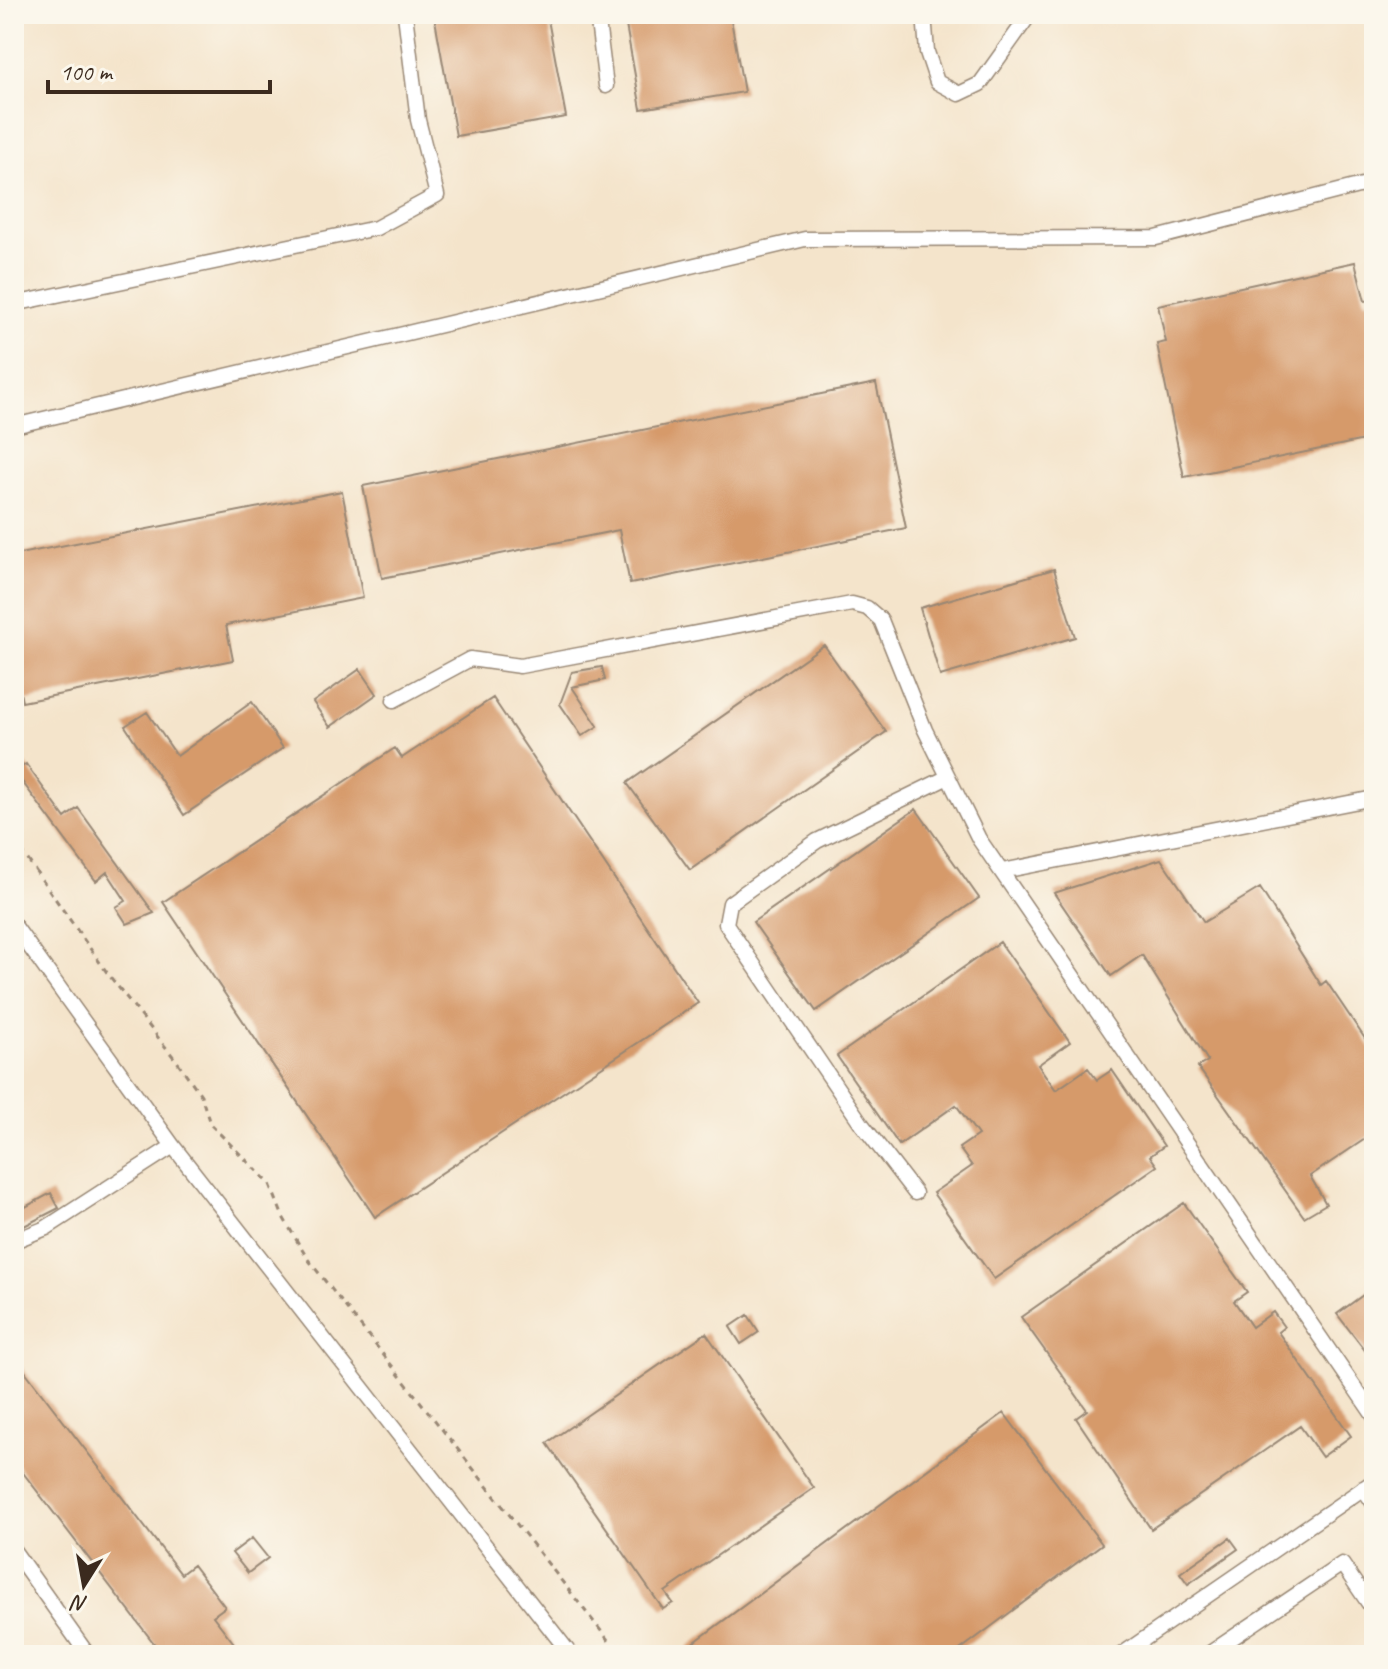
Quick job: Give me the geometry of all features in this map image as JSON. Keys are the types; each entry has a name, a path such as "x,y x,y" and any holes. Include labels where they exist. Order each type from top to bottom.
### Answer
{"street":[{"path":"14,304 376,228 437,195 418,120 405,14"},
{"path":"597,14 606,86"},
{"path":"924,14 927,52 937,82 959,94 980,84 1030,14"},
{"path":"14,426 805,239 1156,238 1374,182"},
{"path":"394,700 470,659 520,666 852,604 867,608 881,620 948,777 979,839 1374,1416"},
{"path":"915,1193 861,1123 726,924 730,903 817,841 948,777"},
{"path":"1002,871 1374,798"},
{"path":"14,925 173,1146 571,1655"},
{"path":"14,1241 46,1228 173,1146"},
{"path":"1121,1655 1369,1484 1374,1504"},
{"path":"14,1551 88,1655"},
{"path":"1207,1655 1342,1564 1374,1611"}],"path":[{"path":"14,840 108,974 194,1085 210,1124 270,1184 283,1217 307,1258 620,1655"}],"building":[{"path":"434,14 547,14 566,117 456,136"},
{"path":"624,14 730,14 744,92 641,109"},
{"path":"1355,262 1365,301 1374,300 1374,438 1184,477 1157,344 1166,342 1158,305"},
{"path":"876,383 906,528 630,584 619,530 382,578 363,486"},
{"path":"342,491 363,598 226,625 233,660 22,702 14,663 14,555"},
{"path":"1054,569 1075,637 940,676 920,608"},
{"path":"824,645 886,732 690,870 627,783"},
{"path":"602,667 605,680 572,687 598,726 582,736 560,704 572,672"},
{"path":"360,669 377,694 330,727 313,702"},
{"path":"493,698 698,1003 375,1217 163,902 395,748 402,758"},
{"path":"252,702 283,748 184,815 125,726 147,712 177,756"},
{"path":"26,764 65,818 78,808 154,913 127,924 116,907 126,901 107,872 96,881 15,772"},
{"path":"916,809 979,898 816,1011 753,922"},
{"path":"1161,859 1204,922 1260,888 1321,985 1326,981 1374,1052 1374,1133 1310,1176 1326,1204 1304,1217 1198,1067 1208,1061 1142,955 1111,976 1054,893"},
{"path":"1000,942 1070,1042 1038,1065 1056,1090 1088,1068 1097,1080 1112,1070 1164,1146 1150,1156 1157,1166 994,1279 933,1193 972,1166 959,1148 978,1135 956,1105 899,1145 837,1056"},
{"path":"51,1193 59,1208 20,1228 14,1213"},
{"path":"1184,1203 1247,1292 1234,1301 1252,1327 1273,1312 1284,1327 1278,1332 1351,1436 1322,1457 1300,1426 1151,1529 1076,1418 1087,1410 1021,1317"},
{"path":"1374,1287 1374,1362 1337,1314"},
{"path":"748,1315 759,1332 741,1344 730,1327"},
{"path":"706,1333 814,1488 665,1592 673,1603 663,1609 547,1443"},
{"path":"14,1357 181,1574 193,1565 225,1607 213,1616 243,1655 163,1655 14,1461"},
{"path":"1004,1413 1102,1544 953,1655 694,1655 688,1647"},
{"path":"252,1538 268,1558 248,1573 232,1553"},
{"path":"1230,1538 1238,1549 1188,1584 1180,1573"}]}
